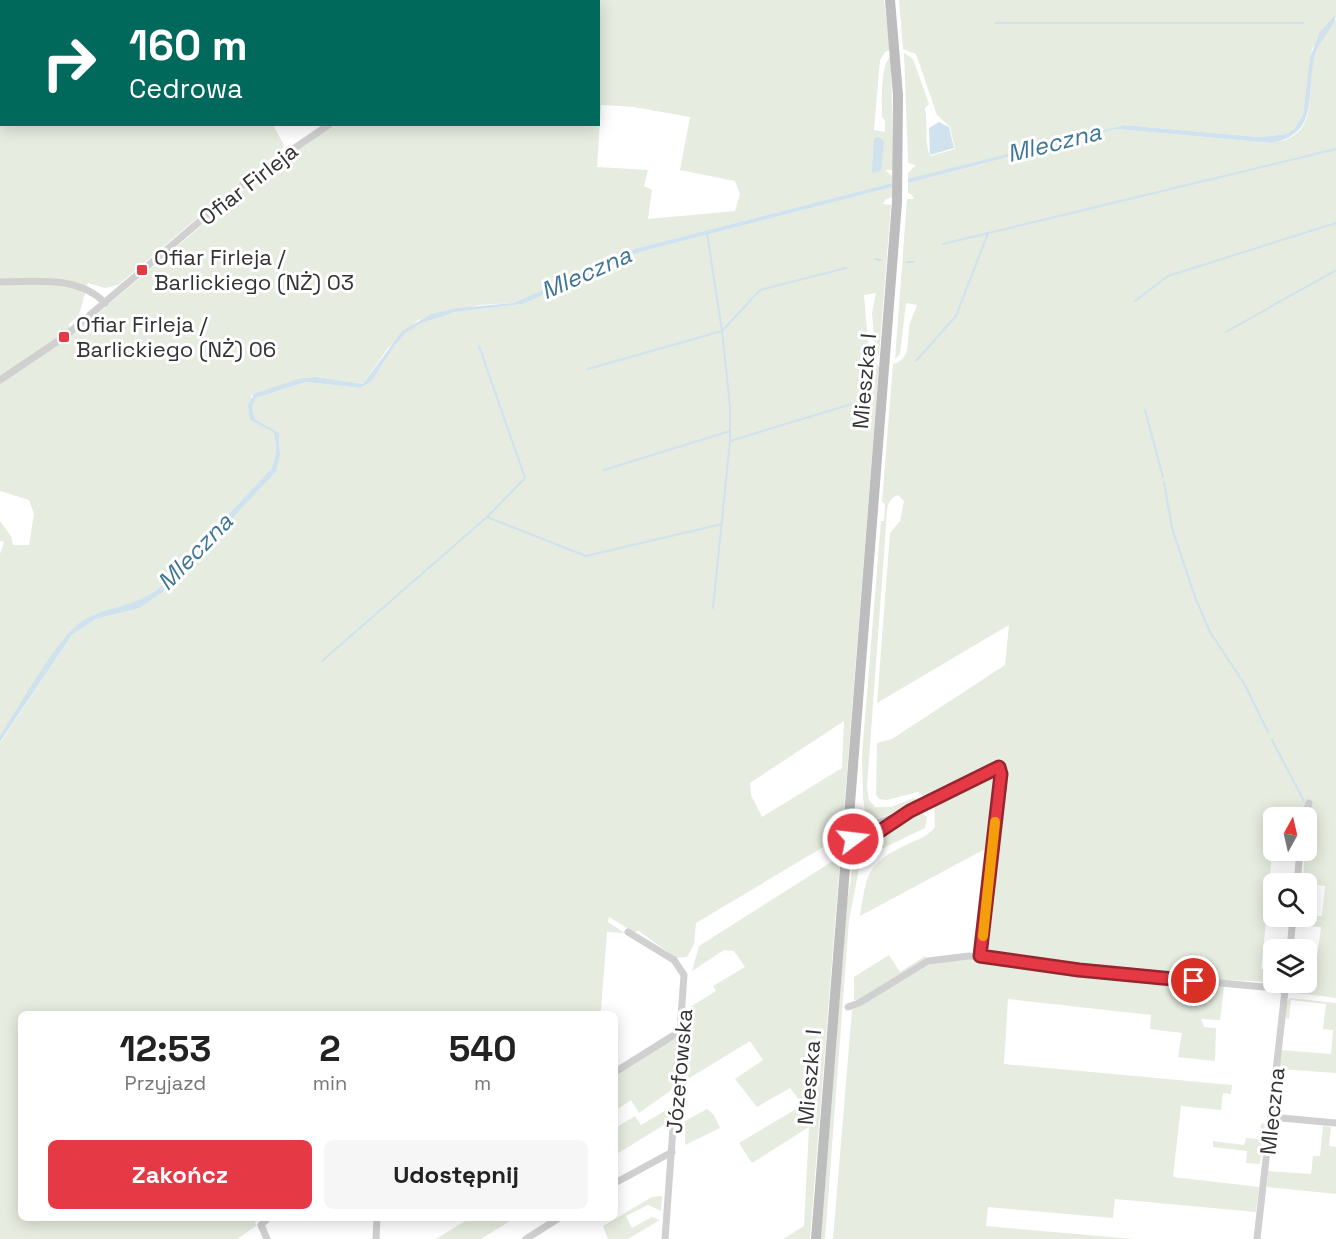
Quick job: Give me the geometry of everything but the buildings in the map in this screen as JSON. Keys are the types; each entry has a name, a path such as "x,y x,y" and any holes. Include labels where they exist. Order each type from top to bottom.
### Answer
{"street":[{"name":"Mieszka I","path":"854,833 855,746 899,168 898,95 889,0"},
{"name":"Ofiar Firleja","path":"0,380 64,337 252,177 327,126"},
{"path":"0,282 75,284 92,291 105,303"},
{"path":"92,291 95,311"},
{"name":"Mieszka I","path":"816,1239 841,918 849,885 854,833 855,746"},
{"path":"854,833 910,811 994,768 1000,768 980,956"},
{"path":"1308,807 1309,803"},
{"path":"854,833 871,837 910,811"},
{"name":"Józefowska","path":"628,932 674,960 682,969 685,980 665,1239"},
{"path":"848,1007 859,1003 928,961 980,956 1079,970 1263,984"},
{"name":"Mleczna","path":"1257,1239 1285,993"},
{"path":"618,1070 682,1030"},
{"path":"1271,1117 1336,1123"},
{"path":"618,1181 672,1152"},
{"path":"264,1221 261,1225 267,1239"},
{"path":"376,1239 377,1221"},
{"path":"526,1239 554,1221"}],"shaded area":[{"path":"600,0 884,0 890,50 885,52 880,60 874,130 885,132 885,121 882,117 882,84 887,60 891,56 893,170 885,170 892,176 892,183 634,249 513,303 479,305 418,320 388,348 363,384 317,377 251,396 251,420 273,432 276,446 271,469 158,589 137,603 101,613 82,622 61,644 0,736 0,554 4,542 0,541 0,521 11,536 13,545 29,545 34,514 29,500 0,491 0,126 274,126 284,145 282,150 240,182 118,285 105,288 88,283 79,315 68,325 76,332 274,164 333,126 600,126 597,167 648,170 644,186 652,190 648,219 735,211 740,194 735,181 680,170 690,117 634,107 601,105 600,120"},
{"path":"899,0 1336,0 1336,14 1312,49 1303,115 1294,129 1286,134 1259,137 1124,125 908,180 908,173 916,165 908,163 904,53 913,59 929,104 925,108 927,145 930,156 955,149 950,127 937,115 916,54 903,49"},
{"path":"1336,19 1336,998 1297,993 1317,993 1317,957 1321,927 1317,927 1317,916 1322,916 1325,886 1317,885 1317,873 1303,873 1304,861 1317,861 1317,807 1263,807 1263,861 1271,861 1270,873 1263,873 1263,927 1266,927 1261,969 1263,969 1263,982 1225,980 1220,1020 1201,1019 1204,1027 1216,1028 1215,1061 1178,1057 1182,1033 1150,1029 1151,1015 1008,999 1004,1064 1232,1085 1231,1094 1223,1093 1221,1110 1181,1106 1173,1177 1259,1187 1256,1212 1115,1199 1113,1218 988,1207 986,1226 1133,1239 833,1239 852,1010 932,963 976,959 987,848 860,916 867,881 870,873 882,859 932,831 935,827 934,804 995,772 998,776 1004,772 1001,764 997,763 926,798 918,792 887,800 879,799 876,795 877,743 892,739 1005,665 1009,625 877,703 890,533 900,521 904,501 898,495 891,500 887,512 867,787 869,800 875,807 891,807 914,798 919,803 867,823 863,798 862,755 881,521 884,521 885,504 882,502 893,364 904,358 908,347 910,323 917,305 906,303 900,354 895,359 907,199 914,199 908,193 908,183 1116,129 1270,143 1294,136 1307,117 1315,56 1331,24"},
{"path":"892,187 892,197 886,199 883,204 891,205 879,356 875,349 872,313 876,293 864,295 869,352 879,367 810,1239 783,1239 804,1226 809,1127 752,1163 739,1143 803,1105 790,1088 757,1107 735,1079 763,1060 750,1041 678,1085 687,1009 716,991 713,986 745,967 734,951 724,950 692,971 699,946 833,861 835,840 696,923 694,944 687,957 676,958 639,931 634,932 609,917 608,922 637,941 624,933 607,932 599,1011 18,1011 18,1221 257,1221 256,1226 237,1239 0,1239 0,743 72,635 96,619 140,608 163,592 276,472 280,456 279,433 255,419 252,407 256,398 306,382 360,388 371,382 395,345 406,333 422,323 456,312 523,304 640,252","holes":["844,721 842,768 762,817 751,795 750,783"]},
{"path":"922,813 927,817 925,828 877,851 862,868 875,846 874,838 914,814"},
{"path":"871,839 872,845 859,869 849,920 825,1239 821,1239 847,903 855,851 859,845"},
{"path":"889,955 900,972 925,956 927,959 859,1000 854,1000 854,977"},
{"path":"1290,998 1336,1003 1336,1073 1279,1069 1281,1050 1331,1054 1333,1030 1323,1029 1326,1004 1291,1000 1289,1019 1285,1018 1286,1002"},
{"path":"677,1037 673,1089 639,1113 631,1100 618,1109 618,1073"},
{"path":"673,1106 667,1123 618,1153 618,1126 635,1116 641,1125"},
{"path":"707,1109 714,1115 720,1128 685,1145 685,1121"},
{"path":"1265,1123 1260,1164 1246,1163 1247,1151 1213,1147 1213,1141 1244,1145 1246,1138 1259,1139 1261,1124"},
{"path":"1323,1126 1331,1127 1329,1146 1336,1147 1336,1194 1267,1187 1268,1171 1311,1174 1313,1156 1320,1156"},
{"path":"662,1196 661,1211 648,1205 626,1216 632,1228 652,1217 660,1220 628,1239 608,1239 603,1226 611,1221 618,1221 618,1217 652,1197"},
{"path":"465,1221 510,1221 481,1239 436,1239"}],"water":[{"path":"1336,14 1334,23 1317,50 1305,120 1299,130 1288,138 1271,143 1116,129 908,183 908,179 1124,125 1259,137 1286,134 1294,129 1303,115 1310,57 1320,32"},
{"path":"939,122 949,127 954,148 930,155 929,128"},
{"path":"879,137 884,141 881,171 872,173 874,138"},
{"path":"892,183 892,187 640,252 523,304 456,312 422,323 406,333 395,345 371,382 360,388 306,382 256,398 252,407 255,419 279,433 280,456 276,472 163,592 140,608 96,619 72,635 0,742 0,736 38,675 72,630 90,617 148,596 158,589 271,469 276,446 273,432 250,420 248,405 254,394 298,379 317,377 363,384 402,331 431,314 458,308 513,303 634,249"}],"waterway":[{"path":"995,23 1303,23"},
{"path":"943,244 1336,149"},
{"path":"1135,301 1168,276 1336,223"},
{"path":"707,233 722,331"},
{"path":"916,361 956,316 988,233"},
{"path":"875,259 881,260"},
{"path":"907,262 914,262"},
{"path":"722,331 760,290 846,268"},
{"path":"1226,332 1336,270"},
{"path":"588,369 722,331 730,406 730,431"},
{"path":"322,661 487,517 525,478 479,346"},
{"path":"713,608 730,441 858,402"},
{"path":"1145,410 1163,477"},
{"path":"604,470 730,431 730,441"},
{"path":"1164,482 1172,528 1195,597 1210,632 1245,685 1268,732"},
{"path":"487,517 586,556 722,524"},
{"path":"1272,740 1304,801"}],"slow traffic":[{"path":"983,936 995,822"}],"place":[{"name":"Ofiar Firleja / Barlickiego (NŻ) 03","path":"142,270"},
{"name":"Ofiar Firleja / Barlickiego (NŻ) 06","path":"64,337"}],"route":[{"path":"853,839 871,837 910,811 999,767 1001,774 980,956 1079,970 1194,981"}]}
